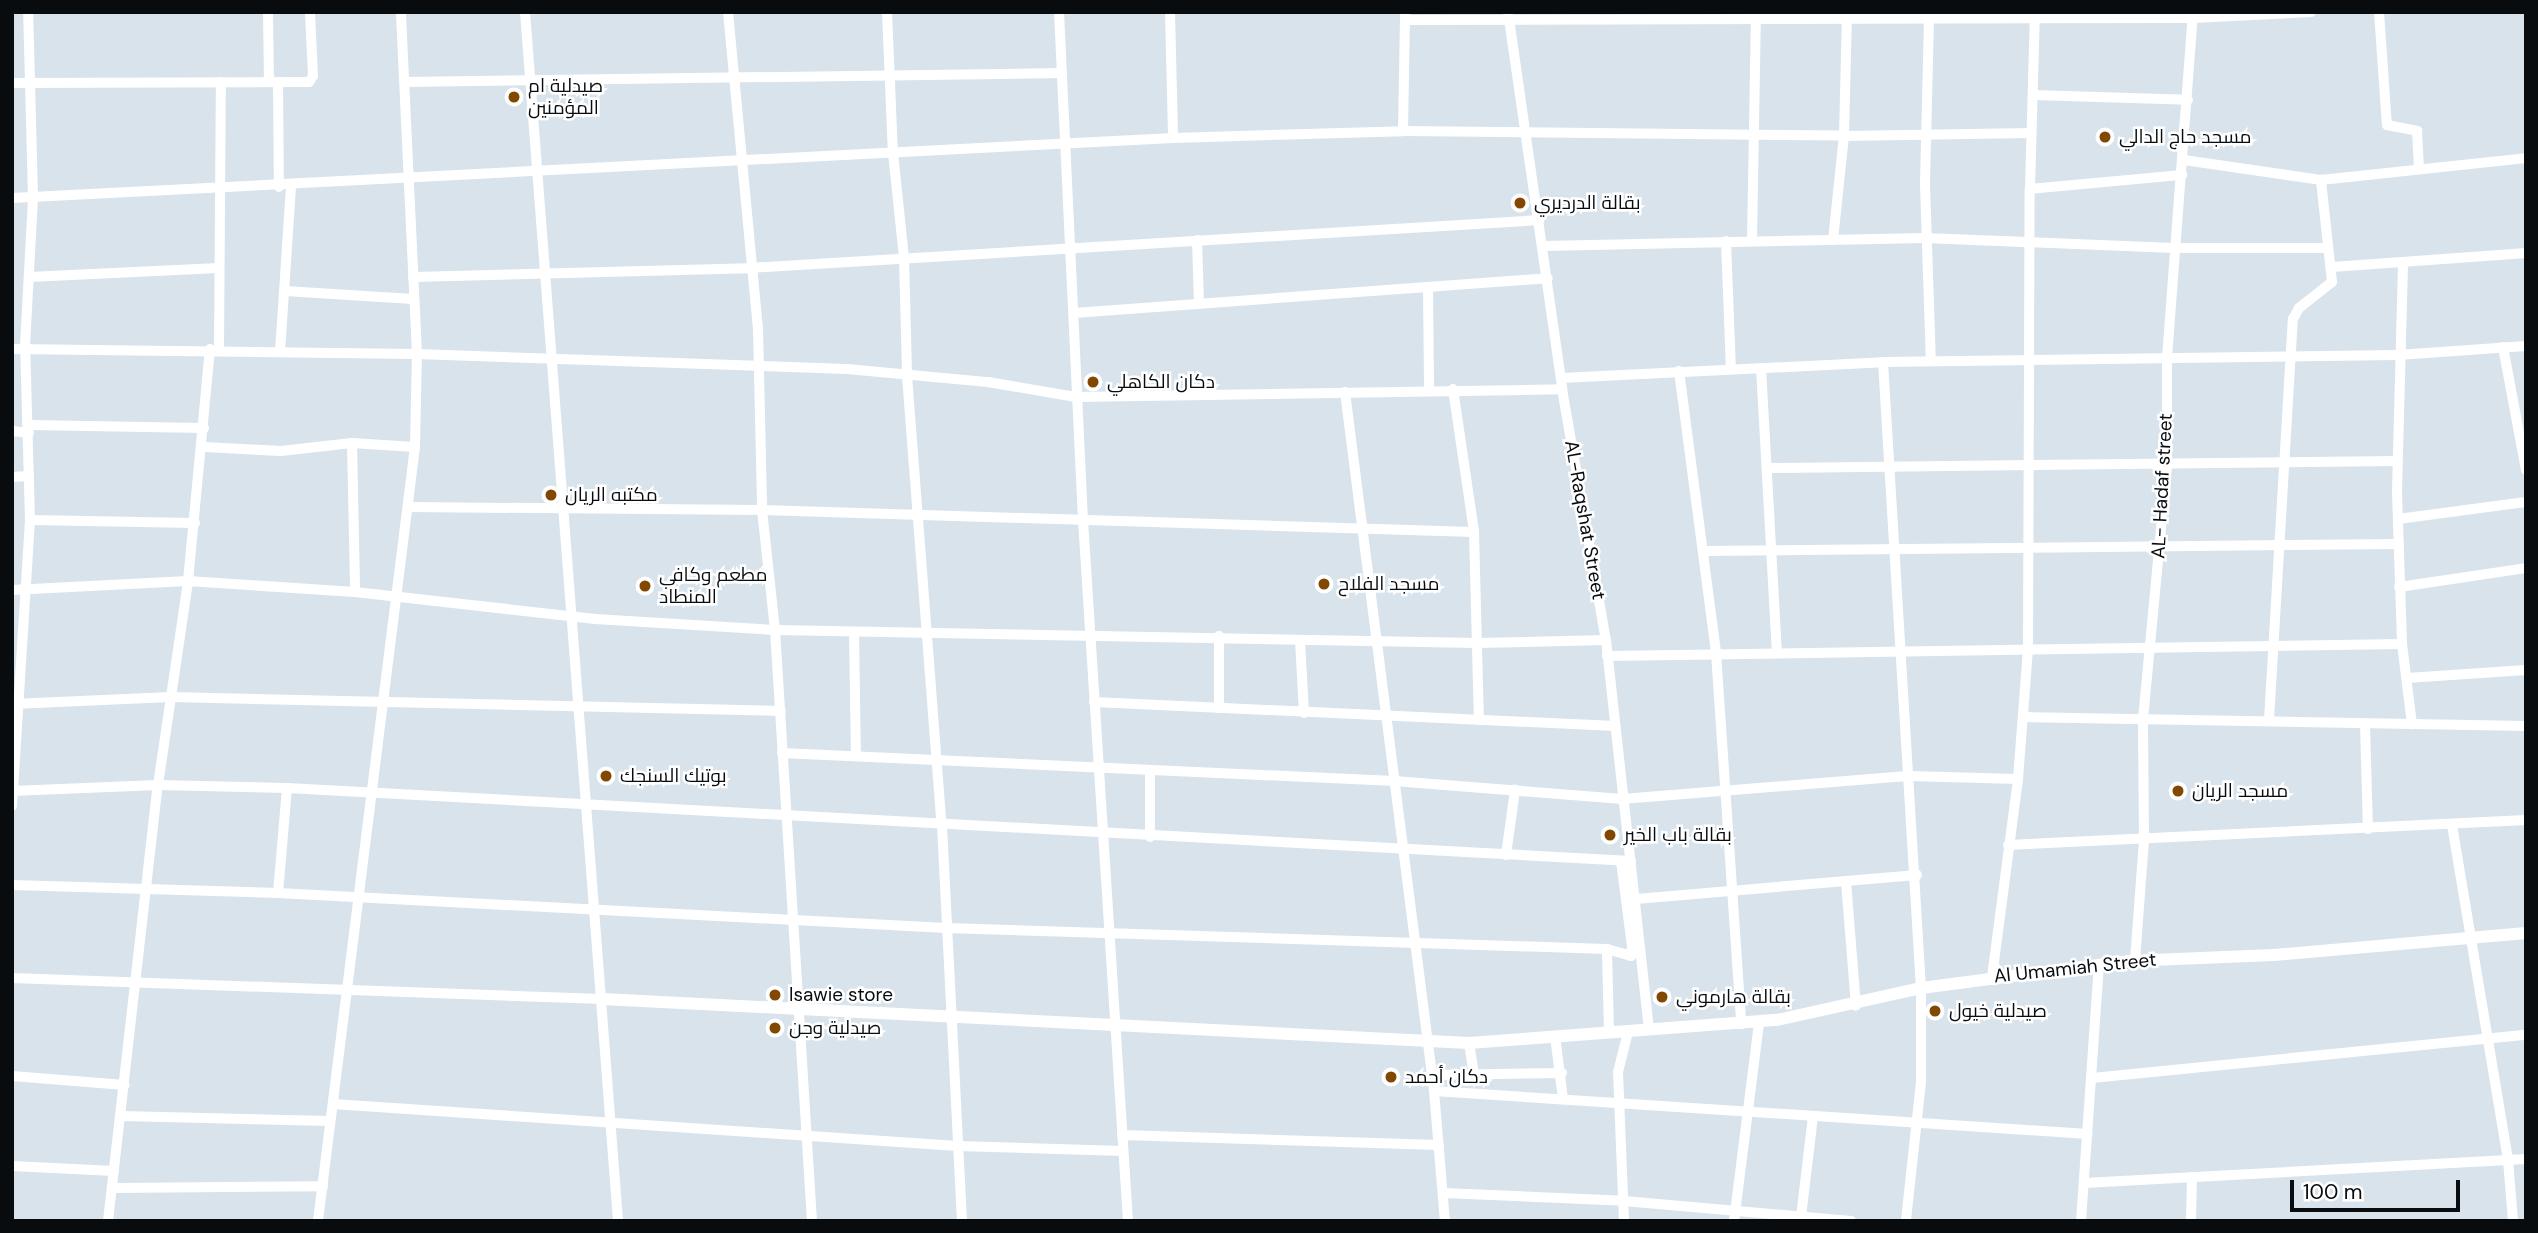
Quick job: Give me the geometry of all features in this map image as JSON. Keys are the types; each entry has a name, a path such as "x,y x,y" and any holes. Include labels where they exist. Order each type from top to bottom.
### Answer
{"street":[{"path":"12,806 15,704 28,589 30,520 25,346 33,197 28,12"},
{"path":"268,12 279,187"},
{"path":"12,83 312,80 310,12"},
{"path":"318,1221 349,992 383,699 399,596 415,447 417,354 412,299 401,12"},
{"path":"525,12 528,83 547,276 618,1221"},
{"path":"728,12 760,369 762,510 781,711 812,1221"},
{"path":"887,12 893,153 904,258 906,376 920,515 942,826 962,1221"},
{"path":"1059,12 1083,520 1094,702 1107,836 1128,1221"},
{"path":"1170,12 1173,138"},
{"path":"1403,131 1405,16 1847,15 1930,19 2311,12"},
{"path":"2379,12 2387,125 2417,131 2419,169"},
{"name":"AL-Raqshat Street","path":"1508,15 1562,383 1606,640 1626,861 1636,900 1648,1030"},
{"path":"1833,240 1844,136 1847,15"},
{"path":"1992,977 2018,779 2028,649 2029,239 2035,15"},
{"name":"AL- Hadaf street","path":"2135,960 2144,841 2143,719 2167,463 2167,358 2193,15"},
{"path":"1752,240 1756,135 1756,16"},
{"path":"1930,19 1925,238 1930,361"},
{"path":"405,82 528,83 1062,73"},
{"path":"108,1221 138,984 158,785 188,581 214,349 219,268 220,82"},
{"path":"2033,95 2188,100"},
{"path":"12,198 291,187 1173,138 1403,131 1844,136 2031,132"},
{"path":"2184,160 2321,180 2526,158"},
{"path":"2030,189 2182,175"},
{"path":"2269,720 2270,648 2286,462 2294,314 2328,289 2332,267 2321,180"},
{"path":"280,352 291,187"},
{"path":"413,277 547,276 749,268 1540,220"},
{"path":"1544,246 1925,238 2029,239 2174,248 2328,248"},
{"path":"1197,240 1199,304"},
{"path":"1726,241 1731,284 1731,369"},
{"path":"2332,267 2526,253"},
{"path":"2403,262 2398,355 2399,587 2402,644 2412,724"},
{"path":"29,276 219,268"},
{"path":"1074,313 1548,278"},
{"path":"1428,288 1429,390"},
{"path":"285,291 412,299"},
{"path":"12,349 25,346 214,349 417,354 760,369 848,369 988,382 1076,397 1453,389 1562,383 1679,371 1883,362 2398,355 2526,346"},
{"path":"2503,347 2526,470"},
{"path":"1883,362 1898,549 1921,988 1917,1123 1906,1221"},
{"path":"1761,368 1777,651"},
{"path":"1679,371 1705,551 1716,653 1741,1024"},
{"path":"1453,389 1474,532 1479,720"},
{"path":"1345,392 1378,641 1425,1041 1434,1091 1445,1221"},
{"path":"12,431 204,428"},
{"path":"204,447 281,451 352,443 415,447"},
{"path":"352,443 355,592"},
{"path":"1767,468 2397,461"},
{"path":"12,477 29,477"},
{"path":"2398,519 2526,502"},
{"path":"409,507 762,510 1363,531 1474,532"},
{"path":"30,520 195,523"},
{"path":"1705,551 1773,553 1898,549 2030,550 2399,544"},
{"path":"2399,587 2526,568"},
{"path":"12,590 188,581 355,592 573,616 775,630 1219,636 1477,643 1606,640"},
{"path":"854,632 856,755"},
{"path":"1219,636 1220,708"},
{"path":"1300,640 1304,713"},
{"path":"1607,656 1902,649 2270,648 2402,644"},
{"path":"2407,678 2526,670"},
{"path":"15,704 171,697 383,699 580,709 781,711"},
{"path":"1094,702 1615,726"},
{"path":"2024,717 2526,726"},
{"path":"2365,724 2368,829"},
{"path":"782,753 937,759 1100,771 1394,781 1622,799 1910,776 2018,779"},
{"path":"1150,771 1150,838"},
{"path":"12,885 278,893 946,928 1606,949 1631,956 1626,861 1107,836 287,788 158,785 13,791"},
{"path":"278,893 287,788"},
{"path":"1507,855 1515,790"},
{"path":"2008,845 2144,841 2526,820"},
{"path":"2452,825 2469,940 2508,1160 2513,1221"},
{"path":"1636,900 1917,875"},
{"path":"1846,882 1856,1006"},
{"name":"Al Umamiah Street","path":"603,999 950,1019 1116,1024 1469,1043 1759,1023 1856,1006 1921,988 2135,960 2274,956 2526,933"},
{"path":"1606,949 1609,1032"},
{"path":"2081,1221 2099,964"},
{"path":"12,978 603,999"},
{"path":"1734,1216 1759,1023"},
{"path":"1624,1221 1619,1057 1628,1032"},
{"path":"1555,1035 1562,1073 1563,1099"},
{"path":"2092,1079 2526,1035"},
{"path":"1469,1043 1474,1073"},
{"path":"1432,1075 1562,1073"},
{"path":"12,1076 125,1085"},
{"path":"1434,1091 2088,1134"},
{"path":"333,1104 806,1133 958,1146 1123,1151"},
{"path":"121,1116 330,1121"},
{"path":"1801,1217 1813,1117"},
{"path":"1122,1135 1439,1144"},
{"path":"2084,1183 2526,1159"},
{"path":"12,1166 114,1171"},
{"path":"2191,1221 2192,1177"},
{"path":"112,1188 323,1186"},
{"path":"1444,1193 1624,1201 1734,1216 1851,1221"}],"place":[{"name":"صيدلية ام المؤمنين","path":"514,97"},
{"name":"مسجد حاج الدالي","path":"2105,137"},
{"name":"بقالة الدرديري","path":"1520,203"},
{"name":"دكان الكاهلي","path":"1093,382"},
{"name":"مكتبه الريان","path":"551,495"},
{"name":"مسجد الفلاح","path":"1324,584"},
{"name":"مطعم وكافي المنطاد","path":"645,586"},
{"name":"بوتيك السنجك","path":"606,776"},
{"name":"مسجد الريان","path":"2178,791"},
{"name":"بقالة باب الخير","path":"1610,835"},
{"name":"Isawie store","path":"775,995"},
{"name":"بقالة هارموني","path":"1662,997"},
{"name":"صيدلية خيول","path":"1935,1011"},
{"name":"صيدلية وجن","path":"775,1028"},
{"name":"دكان أحمد","path":"1391,1077"}]}
